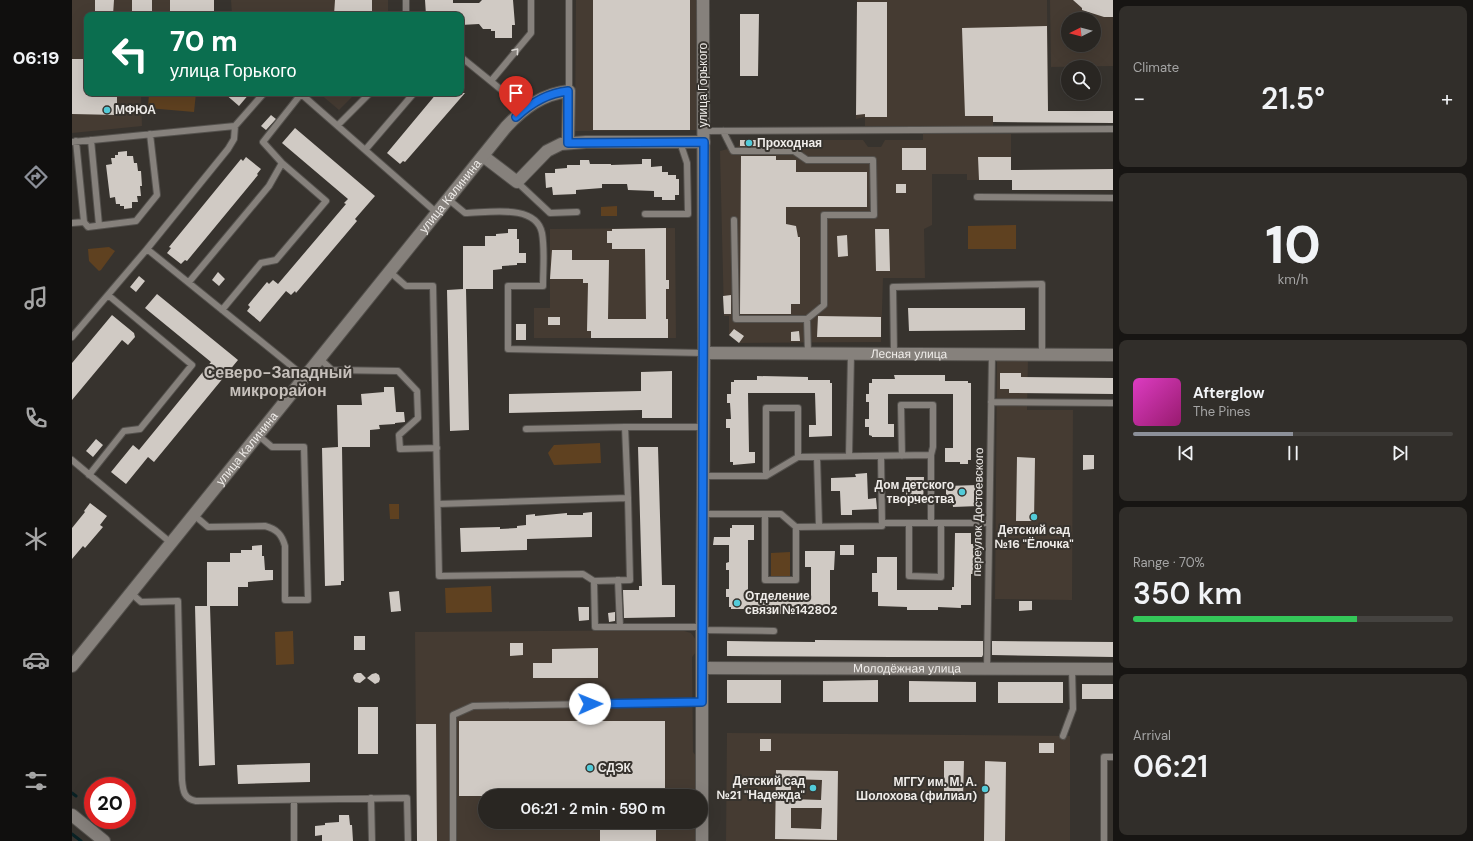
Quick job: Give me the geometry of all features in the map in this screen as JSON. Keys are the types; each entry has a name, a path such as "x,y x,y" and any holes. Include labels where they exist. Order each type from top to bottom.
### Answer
{"street":[{"name":"улица Горького","path":"702,841 704,427 703,0"},
{"name":"улица Калинина","path":"72,666 506,127 525,109 543,97 554,93 568,91"},
{"path":"568,91 568,143"},
{"path":"517,182 547,151 554,147 568,143 680,142 704,136"},
{"name":"улица Калинина","path":"483,156 517,182"},
{"name":"Лесная улица","path":"704,353 1113,356"},
{"name":"Молодёжная улица","path":"702,668 1113,669"},
{"path":"72,815 104,841"}],"lane":[{"path":"406,0 406,12"},
{"path":"491,81 531,33 531,0"},
{"path":"568,91 570,0"},
{"path":"464,59 525,109"},
{"path":"72,337 147,249 228,149 234,139 235,126 261,96"},
{"path":"222,310 261,263 276,260 326,201 282,164 263,142 298,96"},
{"path":"304,96 366,149 437,213"},
{"path":"338,125 367,96"},
{"path":"366,149 411,96"},
{"path":"150,134 157,195 136,221 88,227 84,222 74,141 235,126"},
{"path":"704,136 723,131 1113,129"},
{"path":"723,131 733,151 794,151 807,160 873,160 874,215 824,215 824,305 807,319 736,319 734,220"},
{"path":"91,140 99,226"},
{"path":"645,214 688,214 687,163 680,142"},
{"path":"188,282 269,186 282,164"},
{"path":"517,182 550,213 577,212"},
{"path":"976,197 1113,198"},
{"path":"448,199 465,213 521,213 534,219 540,226 543,238 543,286 508,286 508,348 704,353"},
{"path":"72,224 84,222"},
{"path":"147,249 305,377"},
{"path":"390,272 406,286 432,286 439,576 583,574 594,581 630,580 625,426"},
{"path":"894,354 893,287 1042,284 1042,355"},
{"path":"89,475 124,430 140,429 192,365 108,295"},
{"path":"807,319 808,354"},
{"path":"849,456 851,354"},
{"name":"переулок Достоевского","path":"988,669 992,355"},
{"path":"320,359 332,370 398,371 417,391 418,418 399,435 400,449 437,448"},
{"path":"991,402 1113,403"},
{"path":"902,456 902,405 932,405 931,522"},
{"path":"766,476 766,408 798,408 798,457"},
{"path":"526,429 625,426 704,427"},
{"path":"194,515 208,527 266,526 273,528 283,538 285,546 285,600 308,600 304,447 272,447 258,436"},
{"path":"703,476 766,476 798,457 931,455"},
{"path":"703,514 781,514 796,527 882,526 881,456"},
{"path":"818,457 819,526"},
{"path":"72,460 171,543"},
{"path":"438,504 628,498"},
{"path":"766,514 765,580 796,580 796,527"},
{"path":"882,522 989,523"},
{"path":"909,522 909,576 941,576 941,523"},
{"path":"618,580 620,627"},
{"path":"594,581 595,627 702,628 774,631"},
{"path":"131,593 141,602 178,601 182,787 186,798 196,801 407,798 408,841"},
{"path":"1063,736 1073,709 1072,669"},
{"path":"453,841 453,715 473,706 702,702"},
{"path":"1104,841 1104,757 1113,757"},
{"path":"371,798 372,841"},
{"path":"294,800 294,841"}],"shaded area":[{"path":"72,0 214,0 214,12 84,12 84,96 141,96 142,126 72,133"},
{"path":"231,0 388,0 388,12 232,12"},
{"path":"576,0 697,0 697,130 575,131"},
{"path":"857,0 1047,0 1048,111 993,110 993,126 865,126 865,117 856,119"},
{"path":"1050,0 1113,0 1113,66 1101,66 1101,60 1061,60 1061,67 1051,67"},
{"path":"149,96 196,96 194,112 148,108"},
{"path":"323,96 353,96 339,110"},
{"path":"923,134 1011,134 1011,180 967,180 967,174 932,174 932,225 924,229 925,278 883,278 881,342 739,343 729,335 729,316 724,316 720,151 739,146 740,140 863,140 868,147 881,147 885,140 923,140"},
{"path":"617,206 617,216 601,216 601,207"},
{"path":"1016,225 1016,249 968,249 968,226"},
{"path":"675,228 676,338 534,338 534,308 550,308 550,229"},
{"path":"109,247 115,251 99,271 89,261 88,249"},
{"name":"Детский сад №16 \"Ёлочка\"","path":"1028,360 1027,410 1073,410 1072,600 995,599 997,361"},
{"path":"600,443 601,463 554,465 548,453 554,445"},
{"path":"389,504 399,504 399,519 390,519"},
{"path":"790,552 790,576 771,576 771,553"},
{"path":"491,586 492,612 446,613 445,588"},
{"path":"681,630 691,633 696,640 696,652 692,657 693,752 697,757 697,789 478,789 478,829 697,829 696,841 417,841 415,632"},
{"path":"293,631 294,664 276,665 275,632"},
{"path":"727,733 1070,736 1070,841 726,841"}],"building":[{"path":"95,0 114,0 113,12 95,12"},
{"path":"132,0 152,0 152,12 132,12"},
{"path":"170,0 214,0 214,12 170,12"},
{"path":"335,0 372,0 372,12 334,12"},
{"path":"425,0 453,0 453,3 479,3 482,0 513,0 515,25 512,25 512,38 495,38 495,31 491,31 491,29 483,29 479,24 464,25 464,12 426,12"},
{"path":"593,0 690,0 690,130 593,130"},
{"path":"1073,0 1113,0 1113,17 1104,17 1101,16 1101,12 1088,12 1082,10 1082,8"},
{"path":"857,2 887,2 887,117 865,117 865,114 856,115"},
{"path":"740,14 759,14 758,76 740,76"},
{"path":"1047,26 1048,111 1113,111 1113,123 993,122 993,116 965,116 962,28"},
{"path":"72,59 84,59 84,96 117,96 117,115 72,114"},
{"path":"227,96 247,96 239,106"},
{"path":"434,96 462,96 405,162 403,161 400,164 387,153"},
{"path":"271,115 276,119 266,130 261,126"},
{"path":"295,128 375,196 355,219 357,221 296,293 295,291 291,295 286,291 260,322 247,311 250,307 248,305 267,282 269,284 273,280 278,284 346,204 344,203 348,199 282,143"},
{"name":"Проходная","path":"740,140 759,140 759,146 740,146"},
{"path":"902,148 926,148 926,170 902,170"},
{"path":"127,151 127,156 133,156 134,163 137,163 138,171 141,171 142,186 140,186 141,196 137,196 138,202 132,202 132,208 124,209 124,206 116,204 115,197 110,198 106,165 112,164 111,158 115,158 115,155 118,155 118,152"},
{"path":"741,156 776,156 776,160 796,160 796,172 867,172 867,207 786,207 786,224 796,226 798,237 800,237 800,304 791,304 791,314 740,314"},
{"path":"246,157 261,169 257,174 258,175 187,261 185,260 181,264 167,253 171,248 169,247 241,159 243,161"},
{"path":"978,157 1011,157 1011,170 1113,169 1113,190 1012,190 1012,180 979,180"},
{"path":"642,159 651,159 651,167 662,166 662,172 668,172 668,175 676,175 676,179 679,179 679,195 675,195 675,200 662,200 662,197 654,197 654,191 628,190 627,184 602,184 602,188 576,190 576,194 553,195 552,187 546,188 545,173 555,173 555,169 567,168 567,165 580,165 580,160 589,160 590,164 611,165 642,164"},
{"path":"896,184 906,184 906,193 896,193"},
{"path":"666,228 666,280 669,280 669,289 666,289 666,319 668,319 668,338 591,338 591,331 587,331 588,283 583,283 583,279 550,279 552,250 572,250 572,260 609,260 608,319 646,319 645,249 612,249 612,243 607,243 607,231 612,231 612,229"},
{"path":"508,229 517,229 519,253 526,253 526,263 502,266 502,269 493,270 493,289 466,289 469,430 450,431 447,290 463,289 463,246 485,246 485,236 496,236 496,234 508,233"},
{"path":"875,229 889,229 890,271 876,271"},
{"path":"847,235 848,256 838,257 837,236"},
{"path":"218,272 225,279 219,286 212,280"},
{"path":"139,276 145,281 136,292 130,287"},
{"path":"157,294 238,360 154,462 148,457 126,484 111,472 133,445 139,450 211,362 145,308"},
{"path":"731,295 731,314 724,314 723,296"},
{"path":"908,308 1025,308 1025,330 909,331"},
{"path":"112,315 134,333 135,337 128,345 122,340 72,400 72,363"},
{"path":"818,316 881,317 881,337 817,337"},
{"path":"548,317 560,317 560,325 548,325"},
{"path":"516,324 526,324 526,340 516,340"},
{"path":"734,329 744,336 739,343 729,335"},
{"path":"799,331 800,341 791,341 791,332"},
{"path":"672,371 672,418 642,418 642,410 509,413 509,394 641,391 641,372"},
{"path":"1000,373 1021,373 1021,377 1113,378 1113,394 1009,393 1009,389 1000,389"},
{"path":"894,375 945,375 945,381 968,381 968,383 971,383 971,460 968,460 968,464 960,464 960,462 945,462 945,448 953,448 953,394 888,394 888,424 894,424 894,437 872,437 869,435 869,427 865,427 865,419 869,419 869,402 866,402 866,394 869,394 869,383 872,383 872,379 895,379"},
{"path":"757,376 808,377 808,380 830,380 830,383 832,383 832,436 809,437 809,425 816,425 815,393 748,393 749,452 755,452 755,463 733,465 733,462 730,462 730,428 726,428 726,419 731,419 730,403 727,403 727,394 731,394 731,382 734,382 734,380 757,380"},
{"path":"384,387 394,387 396,412 404,412 405,422 379,425 380,429 370,430 370,447 342,447 344,581 341,581 341,585 325,586 322,448 338,447 337,405 362,405 361,394 384,392"},
{"path":"96,439 103,445 93,457 86,451"},
{"path":"638,447 658,447 662,585 675,585 675,617 624,618 623,590 639,590 639,586 642,586"},
{"path":"1083,455 1094,455 1094,469 1083,470"},
{"path":"1017,457 1035,458 1034,521 1016,521"},
{"path":"867,473 868,499 876,498 877,509 852,510 852,515 841,515 840,491 831,491 831,478 856,477 855,474"},
{"path":"906,477 924,477 923,504 906,504"},
{"name":"Дом детского творчества","path":"978,485 979,506 953,507 952,497 946,497 946,486"},
{"path":"90,503 107,516 100,525 103,527 85,548 83,546 72,559 72,528 85,512 84,511"},
{"path":"592,512 592,537 527,539 527,550 461,552 460,528 517,528 517,526 526,525 526,515 535,514 535,516 567,513 567,515 583,515 583,513"},
{"path":"732,525 754,525 754,540 748,540 748,594 811,595 811,567 805,567 805,551 835,551 834,570 830,570 830,607 827,607 827,611 805,610 805,614 754,614 754,609 731,609 731,607 729,607 729,597 726,597 726,589 729,589 729,570 726,570 726,563 729,562 729,545 713,545 714,537 730,537 730,528 732,528"},
{"path":"955,533 971,533 971,544 974,544 974,574 971,574 971,605 961,605 961,608 938,607 938,610 907,610 907,607 878,606 878,592 872,592 872,573 877,573 877,557 897,557 897,590 952,590 952,587 954,587"},
{"path":"262,545 262,556 264,556 265,570 273,570 273,580 248,582 248,587 238,587 238,606 207,606 207,562 230,562 230,553 241,553 241,550 252,550 252,546"},
{"path":"840,545 854,545 854,555 840,555"},
{"path":"399,591 401,611 391,612 389,592"},
{"path":"1019,601 1032,601 1032,610 1019,611"},
{"path":"195,606 210,606 215,765 199,766"},
{"path":"578,607 589,607 589,620 579,621"},
{"path":"615,612 615,621 609,622 608,613"},
{"path":"354,636 365,636 365,650 354,650"},
{"path":"815,640 983,641 983,655 982,657 727,656 727,641 815,642"},
{"path":"992,641 1113,642 1113,657 992,655"},
{"path":"510,643 523,643 523,655 510,656"},
{"path":"598,648 598,678 533,678 533,663 552,663 552,649"},
{"path":"357,673 361,673 366,678 360,683 355,682 353,678"},
{"path":"376,673 379,675 380,679 379,682 375,684 367,678"},
{"path":"727,680 781,680 781,703 727,703"},
{"path":"878,680 878,702 823,702 823,681"},
{"path":"909,681 976,682 976,702 909,702"},
{"path":"998,682 1063,682 1063,703 998,703"},
{"path":"1082,684 1113,684 1113,699 1082,699"},
{"path":"358,707 378,707 378,754 358,754"},
{"path":"459,721 665,721 665,789 478,789 478,796 459,796"},
{"path":"416,724 436,724 437,841 417,841"},
{"path":"760,739 771,739 771,751 760,751"},
{"path":"1039,743 1054,743 1054,753 1039,753"},
{"path":"944,761 964,761 963,799 944,799"},
{"path":"985,761 1006,762 1005,841 984,841"},
{"path":"310,763 310,782 238,784 237,765"},
{"path":"776,770 838,771 837,840 775,839","holes":["791,779 822,780 821,800 791,799","791,808 822,808 821,829 791,828"]},
{"path":"339,815 349,815 350,825 352,825 353,841 322,841 322,835 315,836 315,826 325,825 325,823 339,822"},
{"path":"600,829 656,829 656,841 600,841"}],"waterway":[{"path":"72,793 76,796"},
{"path":"72,834 81,841"}],"place":[{"name":"МФЮА","path":"107,110"},
{"name":"Проходная","path":"749,143"},
{"name":"Дом детского творчества","path":"962,492"},
{"name":"Детский сад №16 \"Ёлочка\"","path":"1034,517"},
{"name":"Отделение связи №142802","path":"737,603"},
{"name":"СДЭК","path":"590,768"},
{"name":"Детский сад №21 \"Надежда\"","path":"813,788"},
{"name":"МГГУ им. М. А. Шолохова (филиал)","path":"985,789"}],"district":[{"name":"Северо-Западный микрорайон","path":"278,381"}],"route":[{"path":"516,117 543,97 554,93 568,91 568,143 704,142 702,702 590,704"}]}
